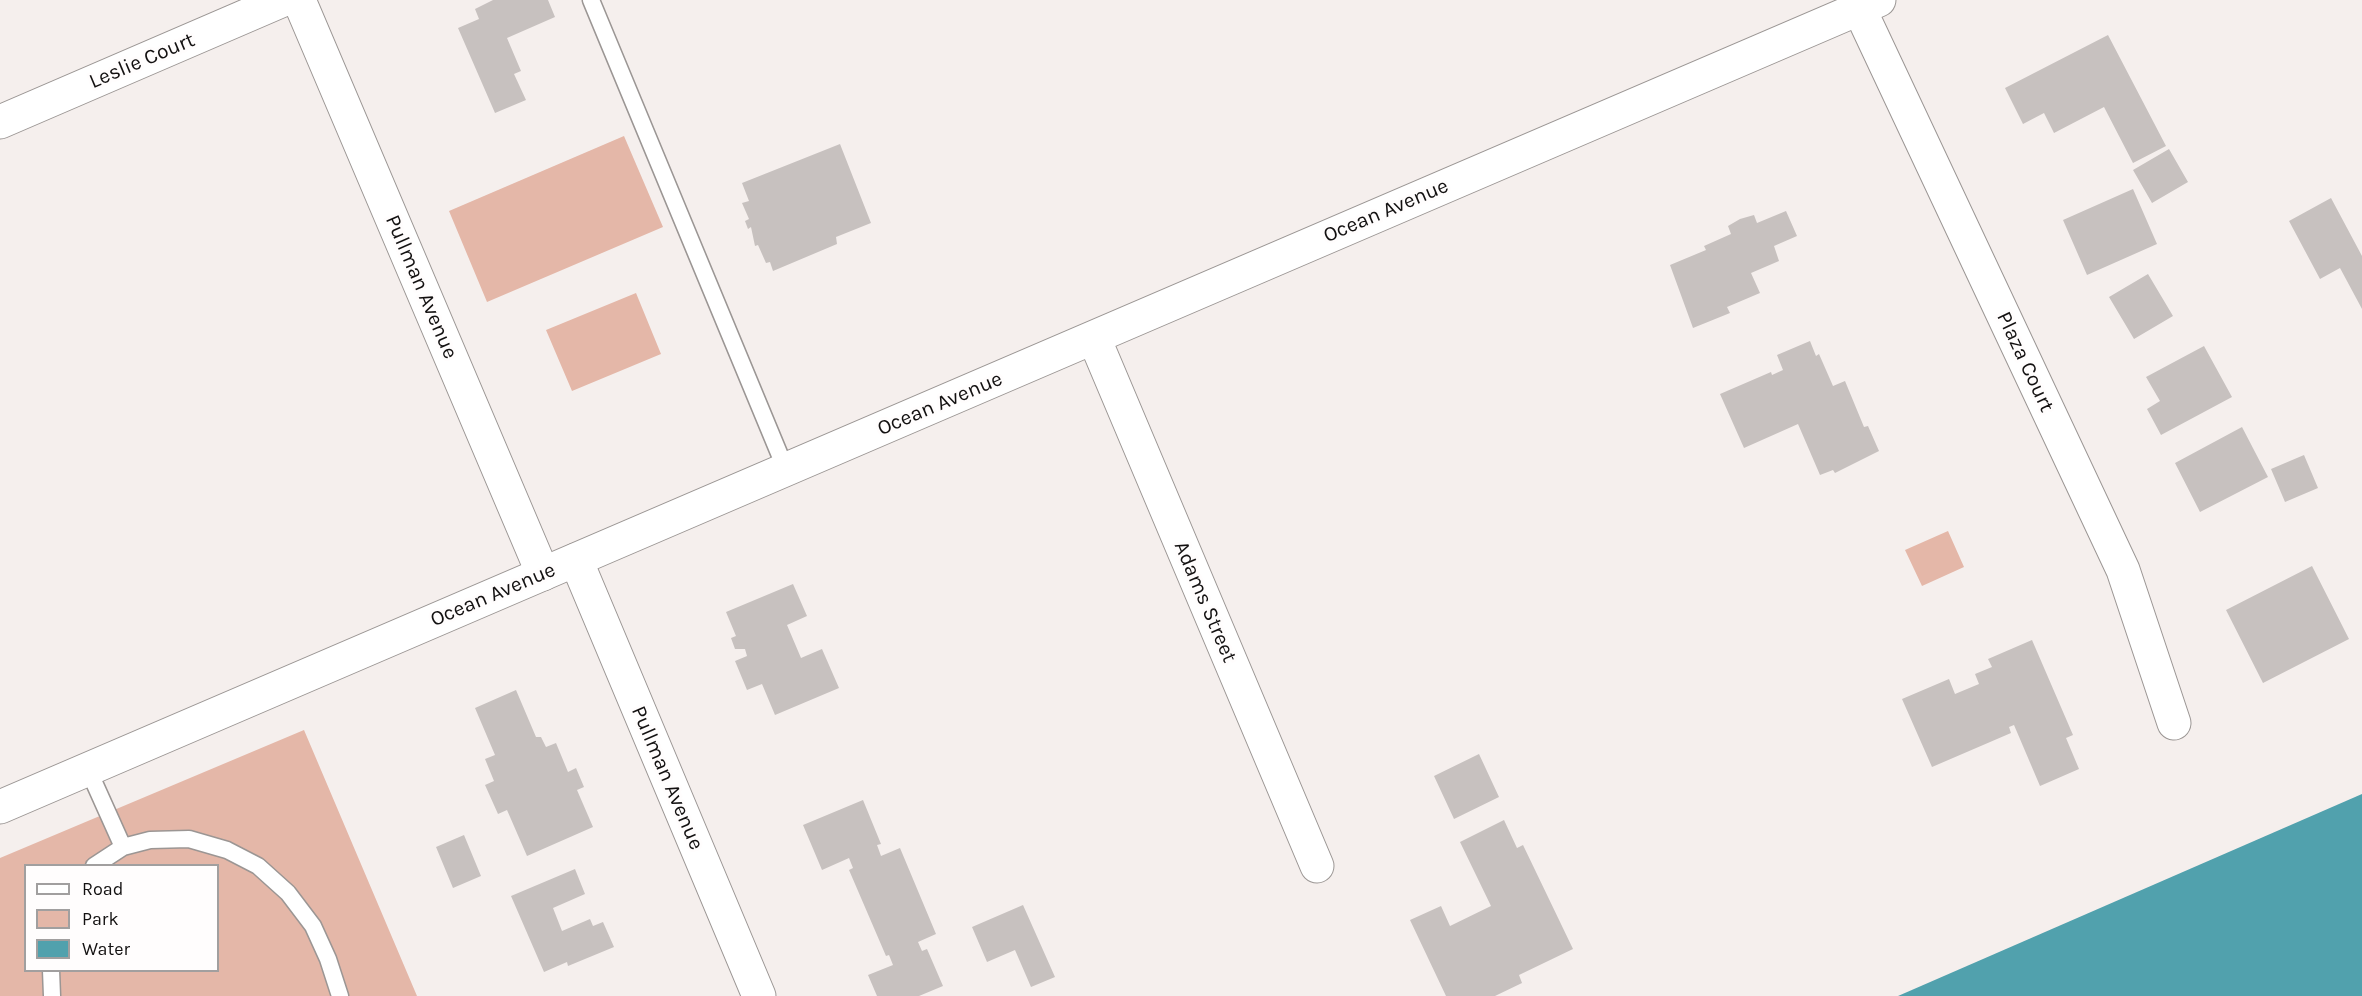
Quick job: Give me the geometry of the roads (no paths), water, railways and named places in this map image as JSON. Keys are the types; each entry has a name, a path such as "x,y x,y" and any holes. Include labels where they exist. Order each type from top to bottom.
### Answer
{"street":[{"name":"Leslie Court","path":"0,122 283,0"},
{"name":"Pullman Avenue","path":"298,0 543,574"},
{"name":"Ocean Avenue","path":"0,807 1869,4"},
{"name":"Plaza Court","path":"1869,4 2123,570 2174,723"},
{"name":"Adams Street","path":"1094,338 1317,866"},
{"name":"Pullman Avenue","path":"576,560 759,996"}],"lane":[{"path":"591,0 786,470"},
{"path":"88,769 123,847"},
{"path":"97,864 123,847 150,840 189,839 227,850 258,866 288,893 313,926 328,959 340,996"},
{"path":"51,972 52,996"}],"water":[{"path":"2362,794 2362,996 1898,996"}]}
